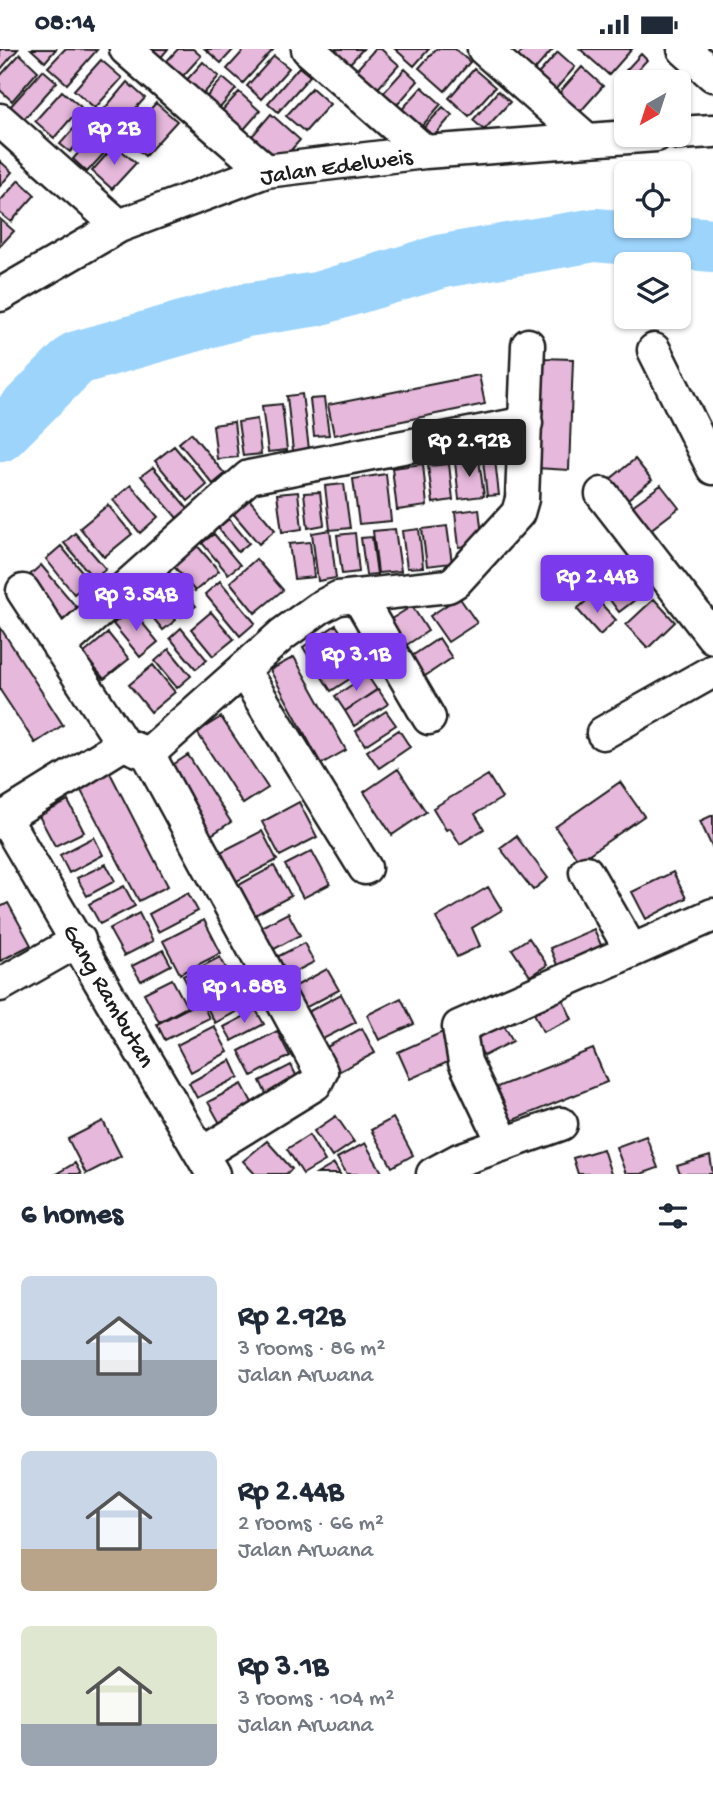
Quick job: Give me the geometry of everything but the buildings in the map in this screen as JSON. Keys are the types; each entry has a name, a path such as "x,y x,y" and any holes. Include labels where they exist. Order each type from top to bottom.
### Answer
{"street":[{"path":"126,49 266,171"},
{"path":"308,49 425,152"},
{"path":"484,49 586,139"},
{"path":"684,49 713,75"},
{"path":"0,120 120,226"},
{"path":"691,132 713,131"},
{"name":"Jalan Edelweis","path":"0,295 120,226 266,171 425,152 614,137"},
{"path":"2,818 135,749 243,670 319,608 338,598 448,586 456,581 518,513 522,499 528,345"},
{"path":"654,350 713,468"},
{"path":"59,647 249,477 526,423"},
{"path":"601,494 713,637"},
{"path":"23,591 59,647 135,749 321,1072 315,1084 208,1164"},
{"path":"358,596 429,718"},
{"path":"243,670 365,868"},
{"path":"603,733 713,671"},
{"name":"Gang Rambutan","path":"2,818 79,940 208,1164"},
{"path":"586,872 631,950"},
{"path":"504,1144 465,1062 458,1027 713,915"},
{"path":"0,985 79,940"},
{"path":"433,1174 459,1160 561,1124"}],"waterway":[{"path":"0,435 77,358 246,310 317,299 443,261 595,235 713,245"}]}
